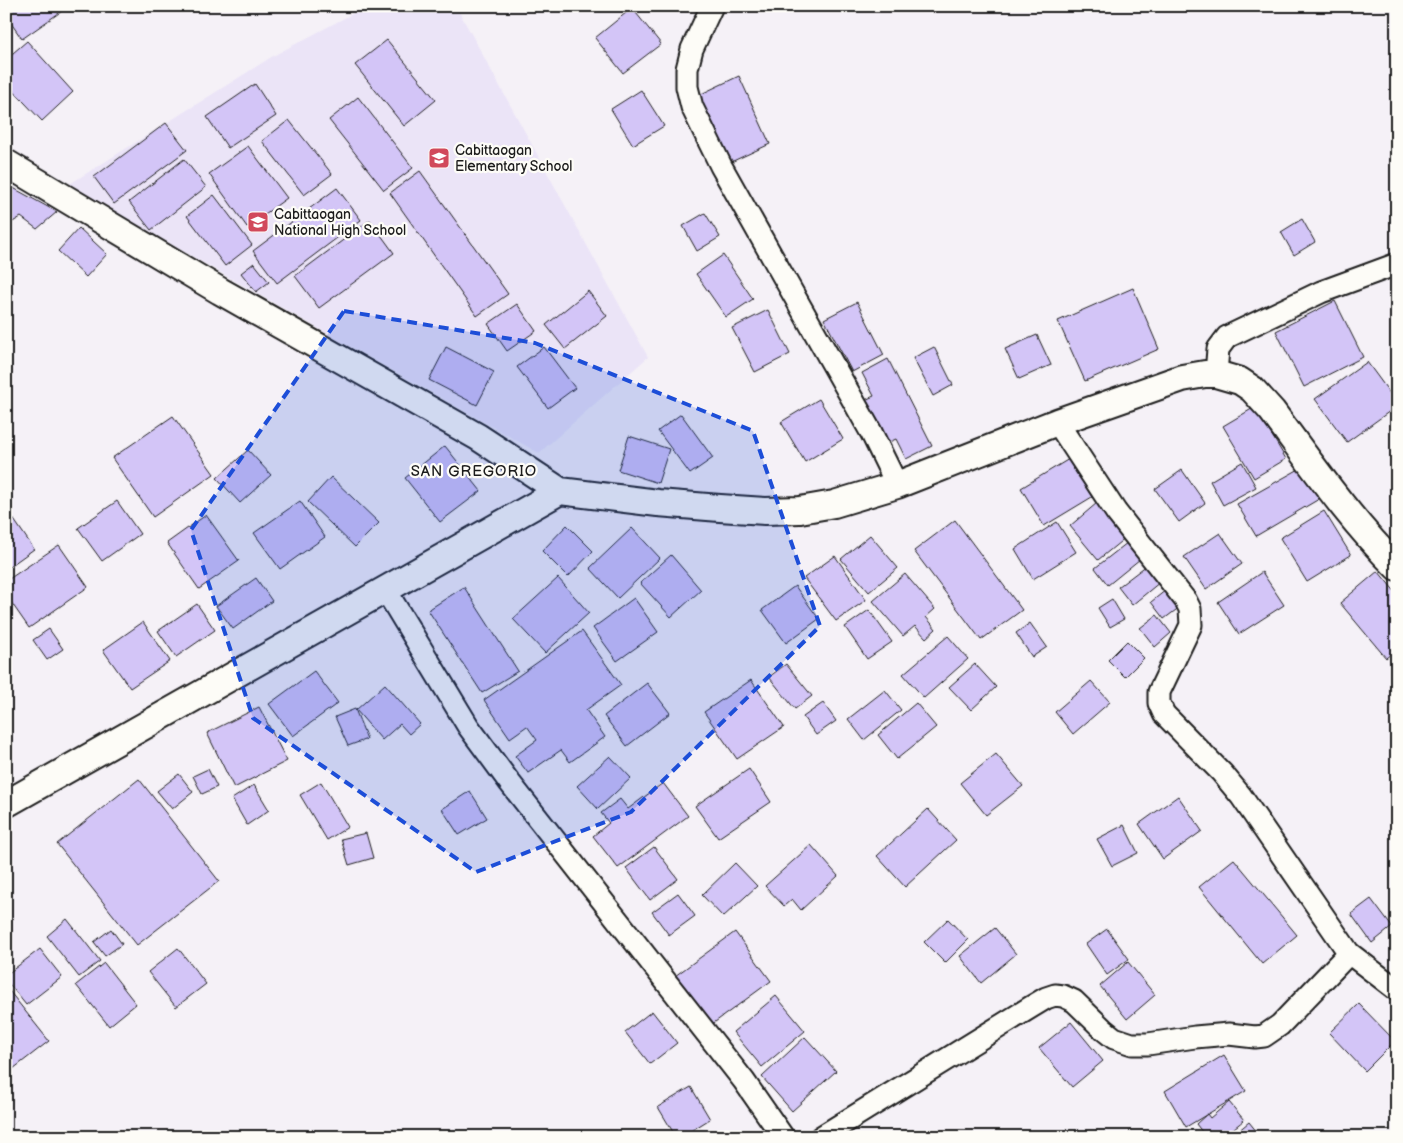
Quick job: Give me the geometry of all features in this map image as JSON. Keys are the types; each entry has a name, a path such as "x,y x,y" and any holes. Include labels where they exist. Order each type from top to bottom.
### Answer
{"street":[{"path":"712,6 692,49 687,69 687,88 692,107 721,166 871,432 897,485"},
{"path":"6,163 220,291 478,437 560,490 658,503 765,512 800,510 834,504 897,485 1057,422 1182,378 1216,374 1240,381 1252,389 1272,411 1371,541 1397,567"},
{"path":"1216,374 1218,350 1227,337 1321,292 1397,264"},
{"path":"1057,422 1116,512 1186,601 1190,609 1192,618 1189,633 1159,692 1159,703 1164,714 1222,773 1241,796 1349,953 1397,990"},
{"path":"6,804 560,490"},
{"path":"385,589 468,726 510,783 744,1081 783,1137"},
{"path":"821,1137 1046,998 1055,995 1064,996 1074,1001 1114,1038 1132,1044 1148,1044 1195,1036 1229,1034 1255,1037 1264,1036 1280,1025 1349,953"}],"highlighted area":[{"path":"344,311 535,343 753,431 820,626 631,812 476,872 253,718 191,530"}],"shaded area":[{"name":"Cabittaogan Elementary School","path":"367,6 456,6 648,357 539,453 68,185 273,56"}],"building":[{"path":"6,6 69,6 22,39 6,16"},
{"path":"632,8 661,44 623,73 595,38"},
{"path":"387,40 436,100 404,126 355,65"},
{"path":"27,41 73,92 42,121 6,83 6,59"},
{"path":"739,76 770,144 731,162 699,95"},
{"path":"255,84 276,116 228,148 207,117"},
{"path":"641,90 664,126 633,145 611,109"},
{"path":"358,97 413,168 384,190 329,120"},
{"path":"289,120 332,174 304,195 262,141"},
{"path":"166,123 187,150 114,204 94,177"},
{"path":"248,146 287,198 247,227 209,174"},
{"path":"184,159 206,187 151,230 129,202"},
{"path":"420,171 508,294 477,316 390,193"},
{"path":"6,184 57,212 37,229 21,217 6,226"},
{"path":"337,188 361,220 277,283 253,251"},
{"path":"214,195 252,245 225,266 187,216"},
{"path":"705,213 720,237 697,251 683,226"},
{"path":"1302,219 1315,242 1294,255 1281,232"},
{"path":"370,220 394,253 319,308 295,276"},
{"path":"79,228 107,254 86,277 58,251"},
{"path":"723,255 753,299 726,317 696,274"},
{"path":"254,263 269,282 256,292 241,273"},
{"path":"1133,288 1159,349 1085,381 1058,321"},
{"path":"588,291 607,316 565,349 546,325"},
{"path":"1335,301 1363,357 1304,387 1276,331"},
{"path":"857,302 884,355 852,372 824,319"},
{"path":"517,304 536,331 507,351 488,324"},
{"path":"768,310 790,354 755,372 732,328"},
{"path":"1037,335 1051,365 1019,379 1005,349"},
{"path":"446,347 494,372 477,405 429,380"},
{"path":"544,347 575,388 548,408 517,367"},
{"path":"934,347 953,385 933,396 913,358"},
{"path":"888,359 932,446 906,459 896,439 887,443 865,400 874,396 862,373"},
{"path":"1367,362 1397,403 1397,406 1347,442 1315,399"},
{"path":"819,399 843,439 805,462 781,422"},
{"path":"1255,407 1286,459 1254,478 1223,426"},
{"path":"681,414 713,458 690,474 658,431"},
{"path":"173,416 214,474 153,517 112,458"},
{"path":"629,436 669,449 658,483 618,470"},
{"path":"445,446 481,491 440,522 405,478"},
{"path":"248,450 271,475 240,503 217,478"},
{"path":"1069,459 1092,497 1044,526 1021,488"},
{"path":"1242,462 1256,487 1223,505 1210,481"},
{"path":"1301,468 1319,499 1256,536 1237,504"},
{"path":"1182,470 1205,503 1179,522 1155,489"},
{"path":"331,477 379,523 355,547 308,502"},
{"path":"117,501 140,534 102,561 78,528"},
{"path":"300,501 325,537 280,569 254,533"},
{"path":"1097,503 1126,537 1098,560 1070,526"},
{"path":"8,511 34,549 6,569 6,512"},
{"path":"1324,511 1351,555 1307,582 1280,538"},
{"path":"206,515 239,561 199,589 167,543"},
{"path":"955,520 1022,610 981,640 914,551"},
{"path":"1057,522 1076,552 1033,579 1015,549"},
{"path":"567,525 593,551 568,577 542,551"},
{"path":"632,528 660,558 618,598 590,568"},
{"path":"1220,533 1242,564 1206,589 1184,557"},
{"path":"870,535 898,568 869,592 841,559"},
{"path":"1132,539 1145,555 1108,585 1095,568"},
{"path":"59,545 88,587 29,628 6,595 6,581"},
{"path":"671,555 701,590 671,617 640,583"},
{"path":"835,556 866,600 836,621 804,578"},
{"path":"1147,565 1160,582 1132,605 1118,587"},
{"path":"1378,571 1397,594 1397,649 1386,658 1340,603"},
{"path":"1262,572 1284,605 1239,634 1218,602"},
{"path":"905,574 935,609 926,617 936,629 926,638 915,626 903,636 873,601"},
{"path":"256,578 272,601 233,629 216,606"},
{"path":"558,578 589,613 545,653 513,619"},
{"path":"795,586 819,619 786,643 762,610"},
{"path":"1171,586 1184,604 1164,619 1151,602"},
{"path":"464,587 518,671 482,693 428,610"},
{"path":"634,598 658,632 617,661 593,628"},
{"path":"1112,599 1124,619 1110,627 1098,608"},
{"path":"197,604 215,630 176,657 158,631"},
{"path":"869,610 892,642 867,659 845,627"},
{"path":"1157,615 1171,633 1155,647 1140,628"},
{"path":"143,622 170,661 130,688 103,650"},
{"path":"1030,623 1047,647 1032,657 1016,633"},
{"path":"49,629 63,649 47,660 33,640"},
{"path":"582,631 621,685 586,710 605,737 570,762 561,750 528,773 515,756 537,740 527,726 510,738 484,700"},
{"path":"948,636 968,659 924,698 903,674"},
{"path":"1127,641 1144,658 1125,677 1108,660"},
{"path":"786,664 812,696 795,709 769,677"},
{"path":"975,664 996,687 971,710 949,687"},
{"path":"314,671 338,703 293,736 269,704"},
{"path":"751,680 784,727 737,759 704,712"},
{"path":"1091,681 1110,702 1073,734 1055,712"},
{"path":"647,683 670,713 627,746 604,716"},
{"path":"385,684 420,724 409,734 400,724 382,740 356,710"},
{"path":"885,690 901,710 864,740 848,719"},
{"path":"823,703 836,721 816,735 803,717"},
{"path":"916,703 936,727 897,759 878,735"},
{"path":"259,707 287,761 234,788 207,733"},
{"path":"355,709 367,739 348,746 335,717"},
{"path":"996,754 1023,786 986,815 960,783"},
{"path":"610,756 631,778 598,809 577,786"},
{"path":"208,769 217,787 202,794 193,776"},
{"path":"749,769 771,802 718,838 695,806"},
{"path":"179,774 193,792 172,809 157,791"},
{"path":"139,779 219,881 137,945 57,844"},
{"path":"321,782 348,827 327,840 300,795"},
{"path":"663,783 688,816 618,868 593,836 609,823 601,813 620,799 628,809"},
{"path":"254,785 269,810 247,825 232,799"},
{"path":"470,791 487,818 459,835 442,809"},
{"path":"1178,796 1202,831 1163,859 1139,824"},
{"path":"928,809 956,840 905,887 877,856"},
{"path":"1124,825 1138,853 1112,866 1097,839"},
{"path":"366,833 373,858 349,865 341,839"},
{"path":"811,845 838,876 801,910 792,899 784,906 765,886"},
{"path":"654,847 678,879 650,900 626,868"},
{"path":"1234,859 1297,935 1262,964 1199,887"},
{"path":"735,863 757,886 723,917 702,895"},
{"path":"678,893 695,916 669,935 652,912"},
{"path":"1371,899 1392,927 1372,943 1351,914"},
{"path":"67,919 100,961 79,977 47,936"},
{"path":"948,919 968,940 945,963 924,942"},
{"path":"995,928 1016,954 981,983 960,956"},
{"path":"111,929 122,944 105,956 94,942"},
{"path":"1107,929 1129,959 1107,975 1086,944"},
{"path":"735,932 771,981 711,1025 675,976"},
{"path":"178,948 206,984 176,1007 148,972"},
{"path":"40,949 62,977 26,1005 6,980 6,975"},
{"path":"1128,962 1155,995 1127,1019 1100,986"},
{"path":"104,963 136,1004 109,1026 76,985"},
{"path":"6,987 49,1041 13,1069 6,1061"},
{"path":"776,996 805,1031 762,1067 733,1032"},
{"path":"1359,1004 1395,1041 1365,1071 1329,1033"},
{"path":"652,1011 677,1043 650,1064 625,1032"},
{"path":"1071,1022 1103,1061 1072,1087 1039,1048"},
{"path":"805,1037 836,1071 792,1111 762,1077"},
{"path":"1224,1055 1246,1091 1186,1127 1165,1091"},
{"path":"691,1087 710,1119 681,1137 676,1137 658,1107"},
{"path":"1229,1102 1244,1120 1223,1137 1206,1137 1196,1124 1207,1114 1210,1118"},
{"path":"1249,1122 1261,1137 1231,1137"}],"place":[{"name":"Cabittaogan Elementary School","path":"439,158"},
{"name":"Cabittaogan National High School","path":"258,222"}],"district":[{"name":"SAN GREGORIO","path":"474,471"}]}
